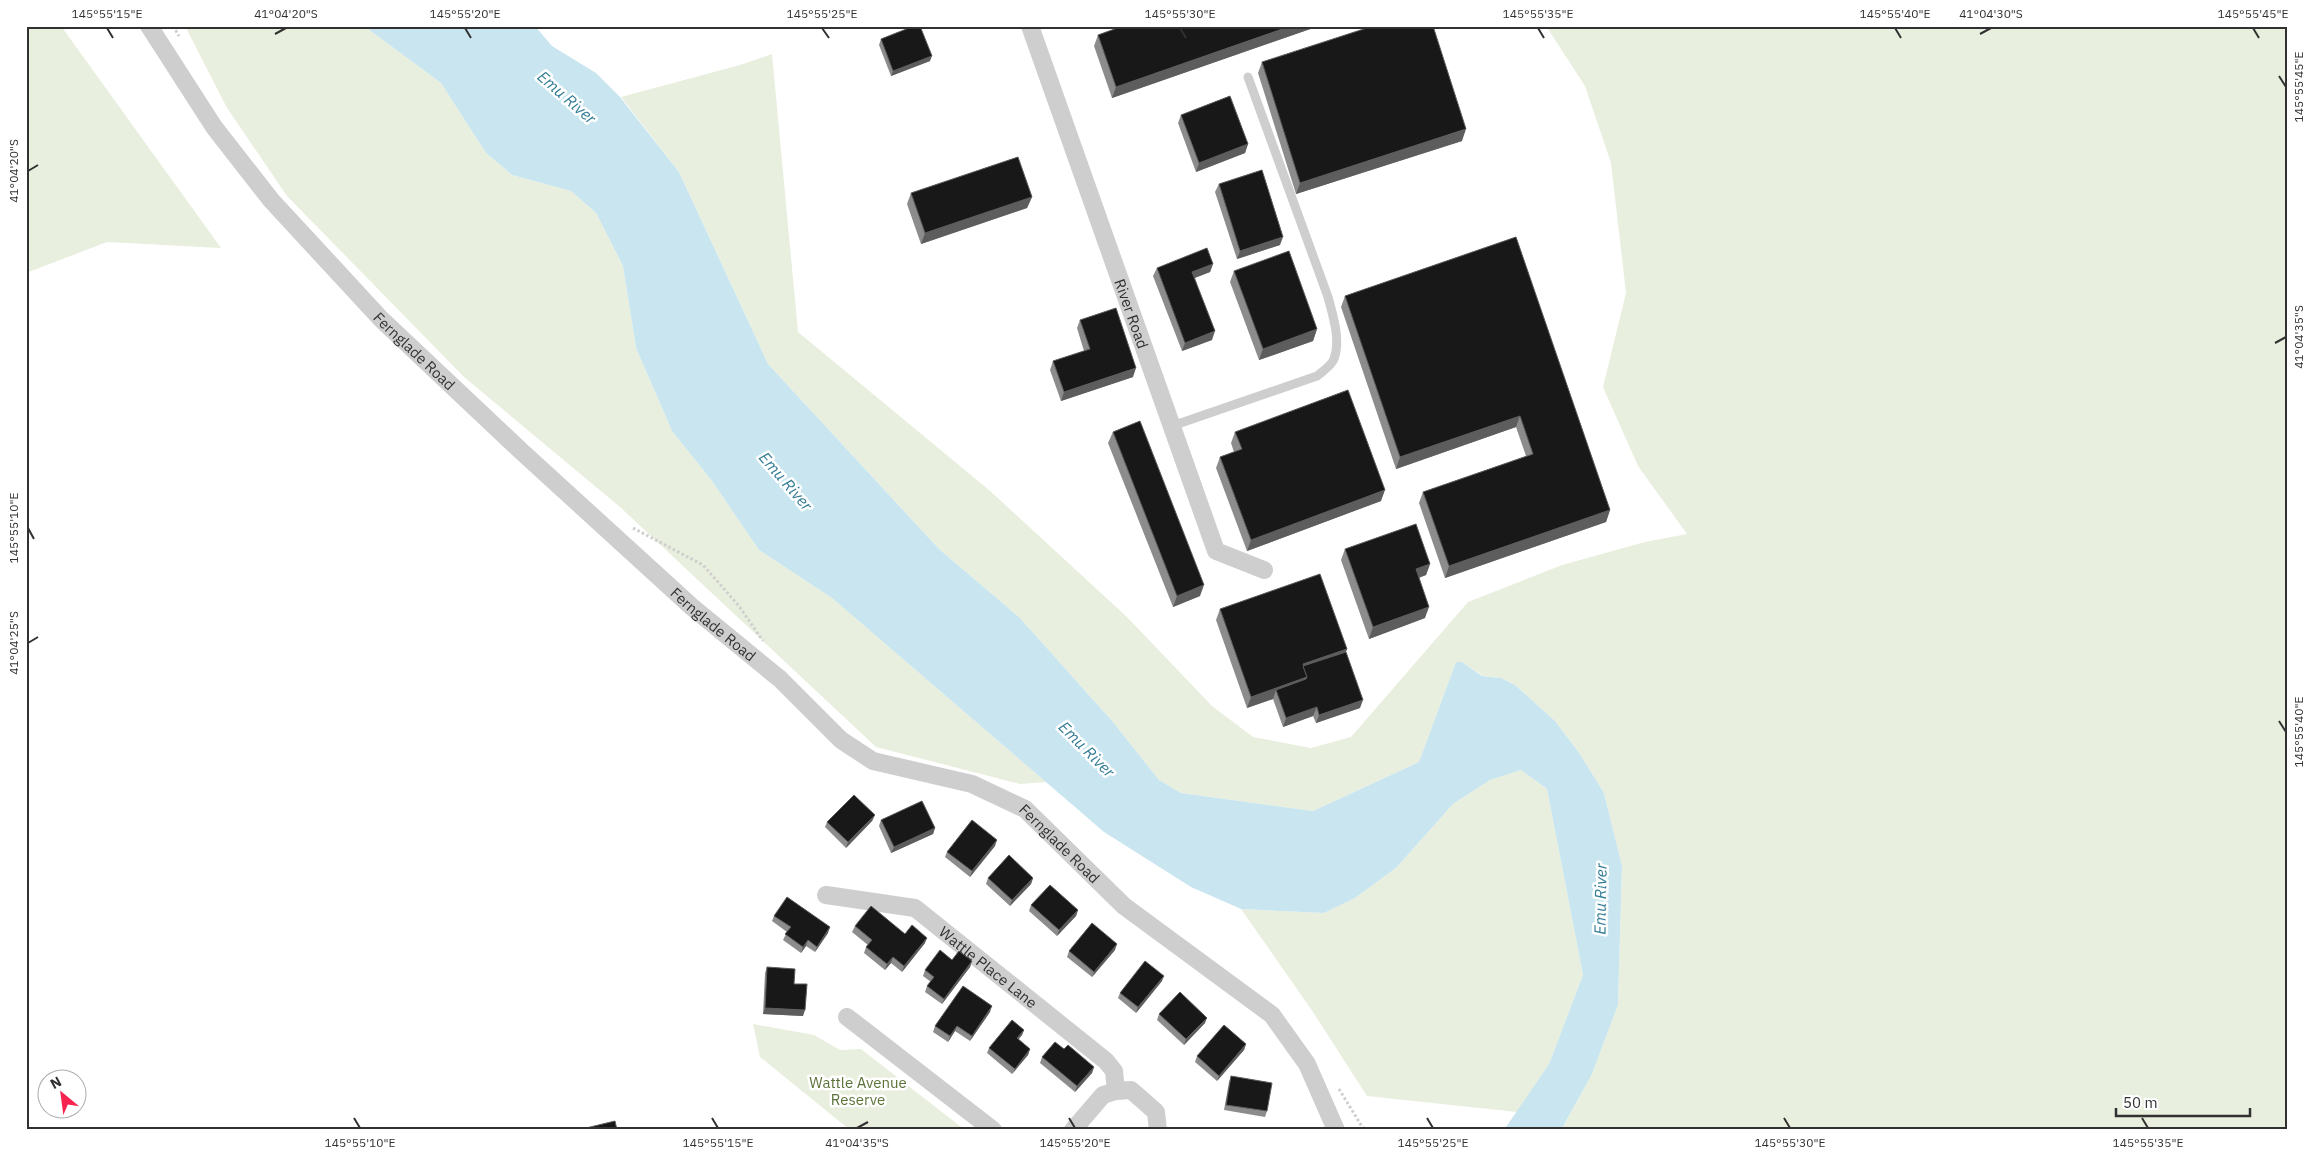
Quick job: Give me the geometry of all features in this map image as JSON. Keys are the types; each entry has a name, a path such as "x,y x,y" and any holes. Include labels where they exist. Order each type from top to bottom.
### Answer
{"street":[{"name":"Fernglade Road","path":"149,26 214,127 271,200 380,319 521,451 692,607 780,679 841,740 873,761 972,784 1026,808 1124,906 1272,1015 1307,1064 1336,1130"},
{"name":"River Road","path":"1030,26 1216,551 1264,570"},
{"name":"Wattle Place Lane","path":"826,895 915,908 1106,1061 1114,1071 1116,1091"},
{"path":"847,1017 993,1130"},
{"path":"1072,1130 1104,1095 1116,1091 1132,1090 1156,1112 1158,1130"}],"lane":[{"path":"1172,426 1317,376 1334,360 1336,345 1335,327 1328,297 1248,77"}],"path":[{"path":"173,26 183,43"},
{"path":"630,527 704,565 739,606 766,645"},
{"path":"1336,1084 1360,1125 1366,1130"}],"green space":[{"path":"26,26 61,26 221,248 107,242 26,273"},
{"path":"185,26 364,26 441,83 486,153 512,175 571,191 596,213 623,266 636,348 672,431 712,481 759,550 832,598 1046,782 1020,784 876,747 620,507 464,377 287,196 227,108"},
{"path":"1546,26 2287,26 2287,1130 1561,1130 1592,1074 1618,1005 1622,867 1604,793 1580,754 1555,721 1515,685 1501,678 1483,676 1462,662 1456,662 1419,762 1313,811 1181,793 1159,780 1113,722 1019,617 939,549 768,364 679,172 621,97 740,65 772,54 798,332 989,490 1127,617 1212,706 1253,737 1311,748 1351,737 1468,602 1562,565 1645,542 1687,534 1638,466 1603,387 1626,293 1611,163 1585,86"},
{"path":"1521,770 1547,789 1583,975 1549,1064 1517,1112 1367,1096 1313,1012 1241,909 1324,913 1355,898 1396,868 1453,804 1490,780"},
{"name":"Wattle Avenue Reserve","path":"753,1024 814,1035 840,1050 861,1049 965,1130 850,1130 760,1057"}],"water":[{"name":"Emu River","path":"364,26 535,26 552,46 596,73 620,97 679,172 768,364 939,549 1019,617 1113,722 1159,780 1181,793 1313,811 1419,762 1456,662 1462,662 1482,676 1501,678 1515,685 1555,721 1580,754 1604,793 1622,866 1618,1005 1592,1074 1561,1130 1504,1130 1549,1064 1583,975 1547,789 1521,770 1490,780 1453,804 1396,868 1355,898 1324,913 1241,909 1191,887 1104,832 832,598 759,550 712,481 672,431 636,348 623,266 596,213 571,191 512,175 486,153 441,83"}],"building":[{"path":"914,26 920,26 932,56 893,71 881,39"},
{"path":"1123,26 1291,26 1116,87 1098,35"},
{"path":"1373,26 1433,26 1466,129 1300,183 1262,62"},
{"path":"1230,96 1248,144 1199,163 1181,115"},
{"path":"1018,157 1032,197 925,233 911,193"},
{"path":"1262,170 1283,237 1240,251 1219,184"},
{"path":"1516,237 1610,510 1449,566 1423,492 1533,454 1520,416 1400,457 1345,296"},
{"path":"1207,248 1213,264 1192,272 1215,331 1185,343 1157,268"},
{"path":"1289,251 1317,329 1263,349 1234,271"},
{"path":"1116,308 1136,368 1064,392 1053,361 1090,349 1080,320"},
{"path":"1348,390 1385,490 1251,540 1220,457 1242,449 1235,432"},
{"path":"1140,421 1204,585 1177,596 1113,432"},
{"path":"1416,524 1430,564 1416,569 1429,607 1373,627 1345,549"},
{"path":"1320,574 1347,649 1303,664 1307,677 1251,697 1220,609"},
{"path":"1346,652 1363,700 1319,715 1317,707 1286,718 1276,690 1306,679 1303,666"},
{"path":"854,795 875,815 848,842 827,822"},
{"path":"922,801 935,828 894,847 881,820"},
{"path":"972,820 997,840 972,871 947,852"},
{"path":"1009,855 1033,878 1012,900 988,878"},
{"path":"1050,885 1078,910 1059,930 1031,905"},
{"path":"787,897 830,927 817,947 808,940 803,947 785,934 791,927 774,916"},
{"path":"871,906 905,934 912,925 927,938 904,966 893,957 887,964 866,947 872,940 855,926"},
{"path":"1092,923 1117,944 1094,972 1069,951"},
{"path":"940,950 952,960 959,951 972,961 944,999 927,986 934,977 925,970"},
{"path":"1145,961 1164,976 1138,1007 1120,993"},
{"path":"767,967 795,969 794,984 807,984 805,1010 765,1008"},
{"path":"963,986 992,1006 972,1036 957,1026 950,1036 935,1026"},
{"path":"1180,992 1207,1018 1186,1039 1159,1014"},
{"path":"1012,1020 1024,1030 1017,1038 1030,1049 1015,1069 989,1048"},
{"path":"1224,1025 1246,1044 1219,1076 1197,1056"},
{"path":"1055,1042 1064,1049 1068,1045 1094,1067 1077,1086 1042,1057"},
{"path":"1231,1076 1272,1083 1267,1111 1226,1105"},
{"path":"615,1121 617,1130 582,1129"}]}
